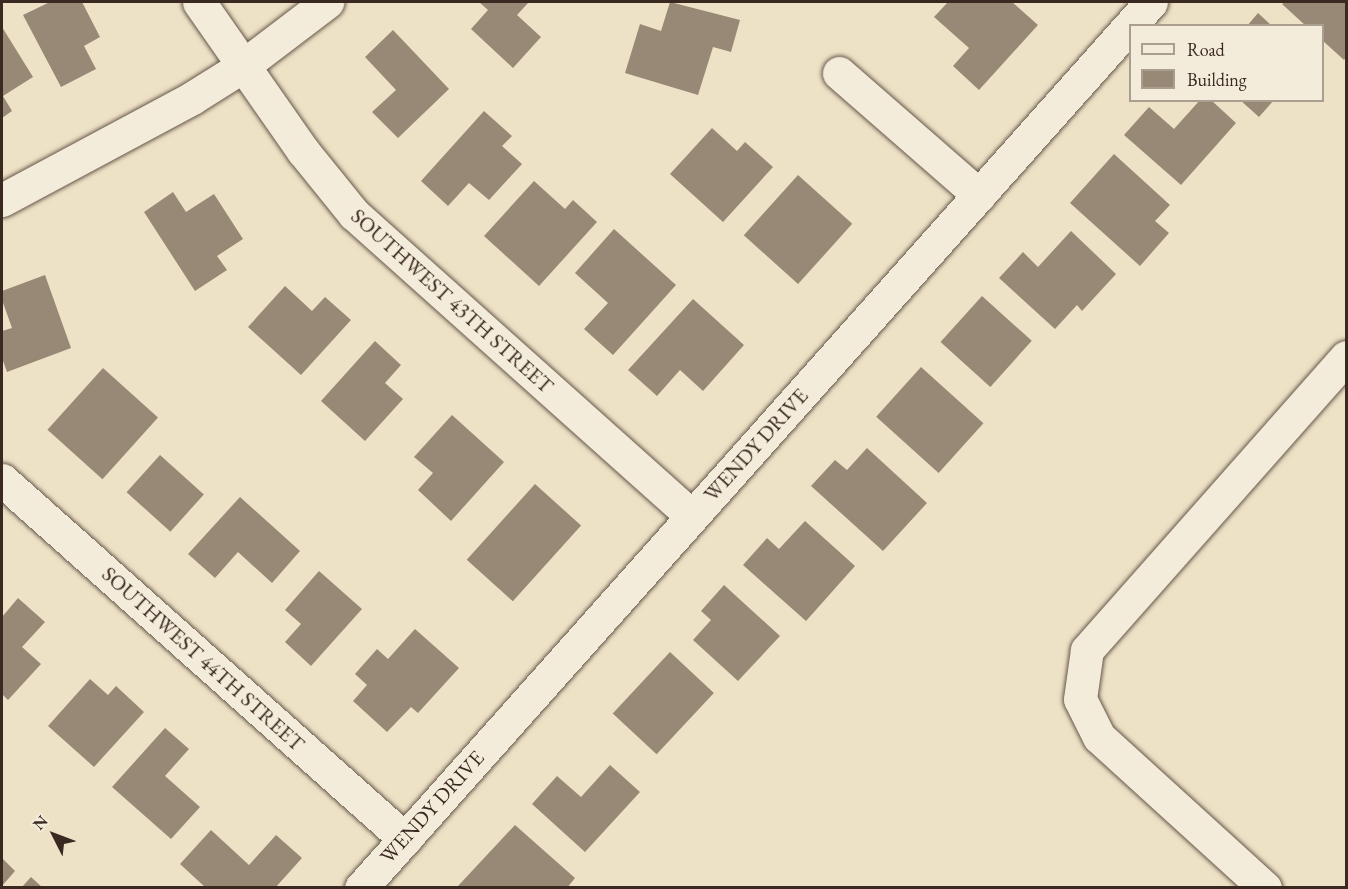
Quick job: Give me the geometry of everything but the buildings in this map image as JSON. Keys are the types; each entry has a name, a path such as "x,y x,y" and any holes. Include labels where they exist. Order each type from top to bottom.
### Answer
{"street":[{"name":"SOUTHWEST 43TH STREET","path":"199,2 303,151 354,214 692,516"},
{"path":"2,200 192,98 243,66 327,2"},
{"name":"WENDY DRIVE","path":"1131,24 1151,2"},
{"name":"WENDY DRIVE","path":"361,888 1129,27"},
{"path":"838,73 979,195"},
{"path":"1266,888 1099,737 1080,699 1087,650 1347,357"},
{"name":"SOUTHWEST 44TH STREET","path":"2,480 405,839"}]}
